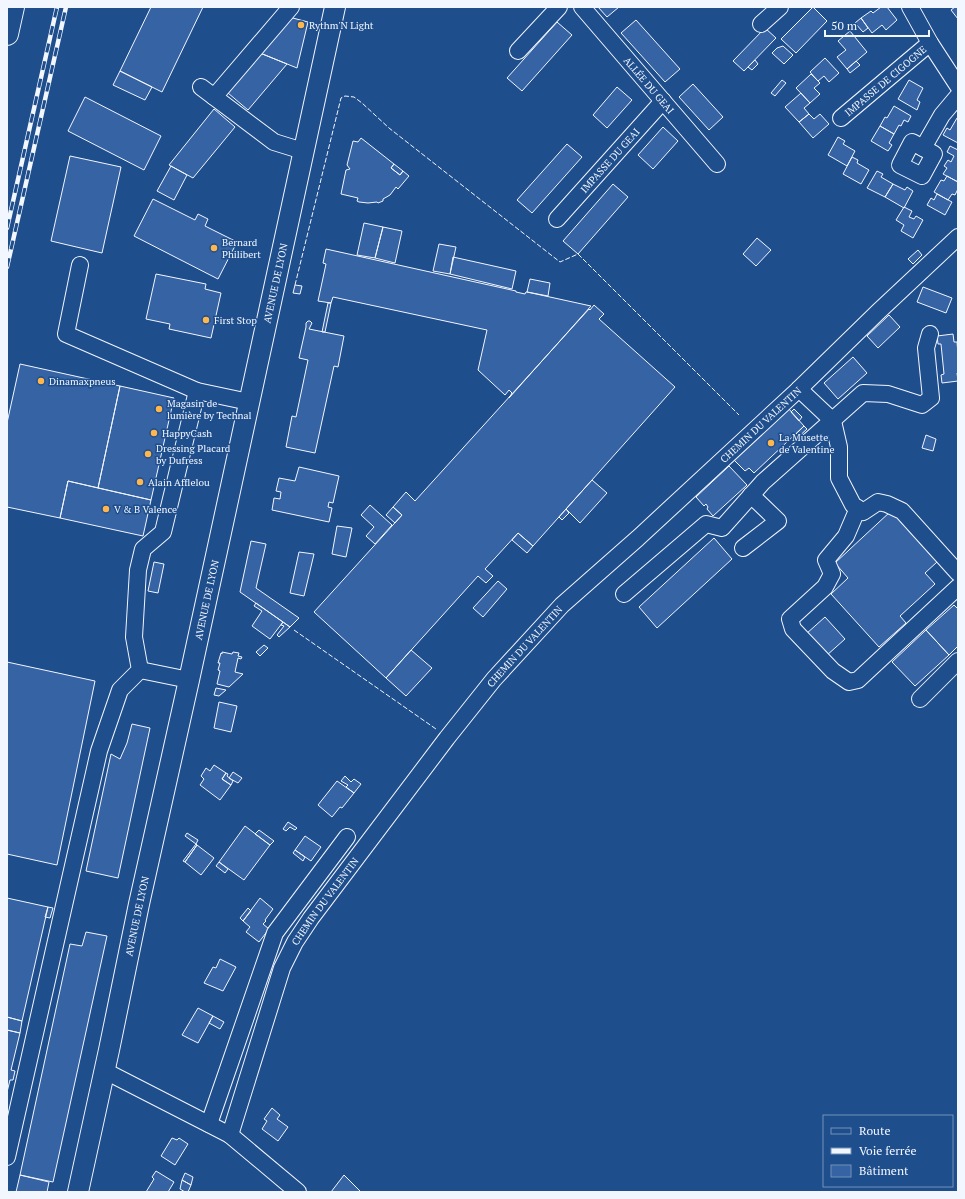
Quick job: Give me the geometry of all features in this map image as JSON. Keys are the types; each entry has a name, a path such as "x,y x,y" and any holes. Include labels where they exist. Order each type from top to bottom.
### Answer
{"highway":[{"path":"7,34 13,7"}],"main road":[{"name":"AVENUE DE LYON","path":"78,1192 105,1071 139,904 335,7"}],"street":[{"path":"214,97 291,7"},
{"path":"518,51 560,7"},
{"name":"ALLÉE DU GEAI","path":"582,7 717,164"},
{"path":"762,24 780,7"},
{"path":"910,7 930,43 958,86"},
{"name":"IMPASSE DE CIGOGNE","path":"841,118 930,43"},
{"path":"201,87 274,142 303,152"},
{"path":"923,148 942,115 958,96"},
{"name":"IMPASSE DU GEAI","path":"557,219 663,101"},
{"name":"CHEMIN DU VALENTIN","path":"230,1135 282,968 295,942 311,918 447,738 494,679 562,605 638,538 800,389 879,311 958,237"},
{"path":"80,265 66,334 197,391 249,402"},
{"path":"624,594 706,524 722,528 763,482 863,393 888,394 922,405 931,398 926,348 930,334"},
{"path":"800,389 833,420 839,447 840,478 853,505 863,512 878,502 887,504 902,511 958,573"},
{"path":"140,670 134,637 138,570 142,549 163,532 197,391"},
{"path":"743,548 778,521 751,495"},
{"path":"858,508 846,536 826,560 832,574 825,587 790,619 793,629 833,671 849,682 858,680 958,587"},
{"path":"920,699 958,661"},
{"path":"140,670 189,680"},
{"path":"7,1157 99,751 120,690 140,670"},
{"path":"211,1125 275,933 347,837"},
{"path":"105,1071 230,1135 298,1192"}],"building":[{"path":"151,7 203,7 162,92 120,71"},
{"path":"598,7 619,7 607,17"},
{"path":"813,7 827,21 796,53 781,39"},
{"path":"881,7 887,7 897,20 886,30 882,25 872,33 861,18 871,11 873,13"},
{"path":"958,7 958,19 951,10"},
{"path":"289,17 308,22 297,68 260,53"},
{"path":"861,18 868,28 863,32 855,23"},
{"path":"636,20 680,69 665,82 621,33"},
{"path":"557,22 572,35 522,91 507,78"},
{"path":"765,28 776,38 744,71 733,61"},
{"path":"850,31 867,52 847,69 837,57 846,50 838,41"},
{"path":"783,46 793,55 784,64 772,53 777,48"},
{"path":"260,53 287,64 248,110 228,93"},
{"path":"825,58 839,73 829,82 824,76 818,81 810,72"},
{"path":"755,60 758,64 752,70 748,67"},
{"path":"856,61 860,65 850,73 847,69"},
{"path":"120,71 152,87 145,100 113,85"},
{"path":"811,74 820,83 814,88 820,94 810,103 796,88"},
{"path":"782,80 786,83 775,96 771,93"},
{"path":"909,80 923,88 917,100 920,102 917,110 898,99"},
{"path":"693,84 723,117 709,130 679,97"},
{"path":"617,87 632,100 607,128 593,115"},
{"path":"801,93 810,103 804,108 809,114 799,122 785,107"},
{"path":"85,97 161,136 144,170 68,131"},
{"path":"894,106 911,116 908,122 904,120 901,126 899,125 894,134 880,126"},
{"path":"214,109 235,127 193,178 169,165"},
{"path":"809,114 814,119 820,114 829,124 813,138 799,122"},
{"path":"957,118 958,143 943,135 947,128 950,130"},
{"path":"880,126 894,134 889,143 892,145 888,151 871,141"},
{"path":"663,127 678,141 653,169 638,155"},
{"path":"838,137 845,141 843,144 855,151 847,166 828,155"},
{"path":"361,138 394,164 391,168 400,175 403,171 409,176 398,189 396,187 390,195 378,203 359,202 357,201 358,198 341,194 346,170 350,169 347,165 353,141 358,142"},
{"path":"567,144 582,157 532,213 517,200"},
{"path":"950,146 958,150 958,182 943,174 947,168 944,166 948,160 951,162 954,156 947,152"},
{"path":"70,156 121,167 102,253 51,241"},
{"path":"852,157 858,160 857,163 869,170 861,184 843,174"},
{"path":"394,164 403,171 400,175 391,168"},
{"path":"171,166 187,175 174,200 157,191"},
{"path":"877,171 883,174 881,177 893,184 885,197 867,188"},
{"path":"947,176 958,182 958,189 955,195 952,194 948,200 934,192 941,180 944,181"},
{"path":"613,184 628,197 578,254 563,241"},
{"path":"893,184 905,190 907,187 913,191 904,208 885,197"},
{"path":"937,194 952,202 945,215 927,205 931,198 934,200"},
{"path":"153,199 195,220 198,214 208,219 205,226 237,242 218,279 134,236"},
{"path":"904,207 912,211 909,217 914,219 916,216 923,220 913,238 901,231 904,225 896,220"},
{"path":"364,223 383,227 375,258 357,255"},
{"path":"383,227 402,231 395,263 375,258"},
{"path":"757,238 771,250 756,266 743,254"},
{"path":"439,244 456,247 450,274 433,271"},
{"path":"326,249 525,294 527,292 591,306 509,398 512,393 509,390 505,395 478,370 487,330 333,297 331,303 318,301 326,264 323,263"},
{"path":"918,250 922,255 913,264 908,259"},
{"path":"453,257 516,271 512,289 450,274"},
{"path":"156,274 206,284 205,289 221,293 211,338 169,329 170,324 146,319"},
{"path":"530,279 550,283 548,296 527,292"},
{"path":"295,285 302,286 300,294 293,293"},
{"path":"923,287 952,298 946,313 917,302"},
{"path":"328,303 331,303 325,332 322,332"},
{"path":"594,305 604,314 599,319 675,387 533,546 518,533 485,569 493,576 486,583 478,576 386,678 314,612 402,515 393,507 406,492 415,501"},
{"path":"889,315 900,327 878,348 867,336"},
{"path":"308,321 312,323 309,329 344,336 338,367 334,366 315,453 286,447 292,416 296,417 308,360 299,358 306,323"},
{"path":"953,334 954,342 957,342 958,381 942,383 941,375 944,374 941,344 938,344 937,336"},
{"path":"853,357 867,373 838,399 824,383"},
{"path":"20,364 120,386 98,488 68,481 60,518 7,507 7,423"},
{"path":"120,386 174,398 151,500 98,488"},
{"path":"788,408 804,426 754,473 749,468 745,471 734,460 738,456 737,455"},
{"path":"794,409 802,417 799,421 791,412"},
{"path":"804,426 807,429 796,439 794,436"},
{"path":"926,435 936,439 933,451 922,448"},
{"path":"729,466 747,485 713,516 707,509 708,507 706,504 704,506 696,497"},
{"path":"299,467 339,476 333,503 329,502 328,507 332,508 329,522 272,510 274,498 280,499 281,492 276,491 279,478 295,481"},
{"path":"592,480 607,493 580,523 566,509"},
{"name":"V & B Valence","path":"68,481 151,500 143,536 60,518"},
{"path":"370,505 392,525 375,544 366,536 374,527 361,515"},
{"path":"393,507 402,515 395,523 386,515"},
{"path":"566,509 569,513 562,520 559,517"},
{"path":"891,511 937,562 925,573 935,584 900,616 906,623 879,647 831,594 848,578 835,563"},
{"path":"337,526 352,528 346,557 332,554"},
{"path":"518,533 533,546 527,553 512,540"},
{"path":"714,538 732,559 657,628 639,607"},
{"path":"251,541 266,544 256,588 299,618 290,627 240,592"},
{"path":"299,552 314,554 304,596 290,593"},
{"path":"154,562 164,564 158,593 148,591"},
{"path":"498,581 507,589 483,617 473,608"},
{"path":"256,603 283,622 270,639 252,626 262,611 254,606"},
{"path":"954,605 958,609 958,646 949,655 926,630"},
{"path":"825,617 845,639 826,656 806,634"},
{"path":"283,622 290,627 279,637 277,635 284,626 281,625"},
{"path":"926,630 949,655 915,686 892,662"},
{"path":"264,645 268,648 260,656 256,652"},
{"path":"411,650 432,668 406,696 386,678"},
{"path":"222,652 232,654 233,652 239,653 238,656 242,657 241,659 238,658 235,672 243,674 229,687 217,684 220,671 218,670 220,663 218,663"},
{"path":"7,662 95,681 57,865 7,854"},
{"path":"216,688 226,690 219,696 214,695"},
{"path":"219,702 237,706 231,732 214,728"},
{"path":"132,724 150,728 118,878 86,871 111,754 120,759 127,743"},
{"path":"214,765 226,773 222,779 231,785 220,800 200,785 204,779 201,776 206,768 210,771"},
{"path":"233,772 242,778 238,783 229,778"},
{"path":"226,773 228,774 227,776 233,781 231,785 222,779"},
{"path":"345,776 351,782 354,779 361,784 354,793 346,787 348,785 341,781"},
{"path":"337,781 354,793 342,808 340,807 332,817 318,805"},
{"path":"288,822 297,828 295,830 290,827 286,831 283,829"},
{"path":"245,826 270,845 244,880 219,862"},
{"path":"259,830 274,841 270,845 255,834"},
{"path":"187,833 198,840 196,844 185,836"},
{"path":"305,836 321,847 311,861 295,850"},
{"path":"196,844 197,845 185,862 183,861"},
{"path":"197,845 214,858 201,875 185,862"},
{"path":"295,850 305,857 303,861 293,853"},
{"path":"219,862 228,869 225,873 216,866"},
{"path":"7,898 48,907 22,1021 7,1017"},
{"path":"260,898 273,909 263,924 269,929 259,942 246,932 250,927 243,921"},
{"path":"48,907 53,908 50,918 45,917"},
{"path":"248,908 251,911 243,921 240,918"},
{"path":"86,932 107,936 53,1182 20,1175 70,944 82,946"},
{"path":"220,959 236,967 223,991 204,983 213,967 216,968"},
{"path":"198,1008 213,1016 198,1043 182,1035"},
{"path":"213,1016 224,1022 220,1029 209,1023"},
{"path":"7,1017 22,1021 20,1033 7,1030"},
{"path":"7,1030 20,1033 11,1070 15,1071 13,1080 10,1080 7,1092"},
{"path":"272,1108 280,1115 277,1119 288,1127 278,1141 262,1129 267,1121 264,1119"},
{"path":"172,1138 177,1140 179,1138 188,1144 175,1165 161,1156"},
{"path":"156,1171 174,1182 168,1192 146,1192 154,1179 152,1177"},
{"path":"185,1173 193,1177 191,1185 182,1180"},
{"path":"20,1175 49,1182 47,1192 16,1192"},
{"path":"344,1175 361,1192 331,1192"},
{"path":"182,1180 191,1185 188,1192 180,1189"}],"railway":[{"path":"7,228 57,7"},
{"path":"7,267 66,7"}],"fence":[{"path":"295,285 341,98 345,96 354,97 389,128 560,262 578,254 739,415"},
{"path":"294,630 436,729"}],"place":[{"name":"Rythm'N Light","path":"301,25"},
{"name":"Bernard Philibert","path":"214,248"},
{"name":"First Stop","path":"206,320"},
{"name":"Dinamaxpneus","path":"41,381"},
{"name":"Magasin de lumière by Technal","path":"159,409"},
{"name":"HappyCash","path":"154,433"},
{"name":"La Musette de Valentine","path":"771,443"},
{"name":"Dressing Placard by Dufress","path":"148,454"},
{"name":"Alain Afflelou","path":"140,482"},
{"name":"V & B Valence","path":"106,509"}]}
